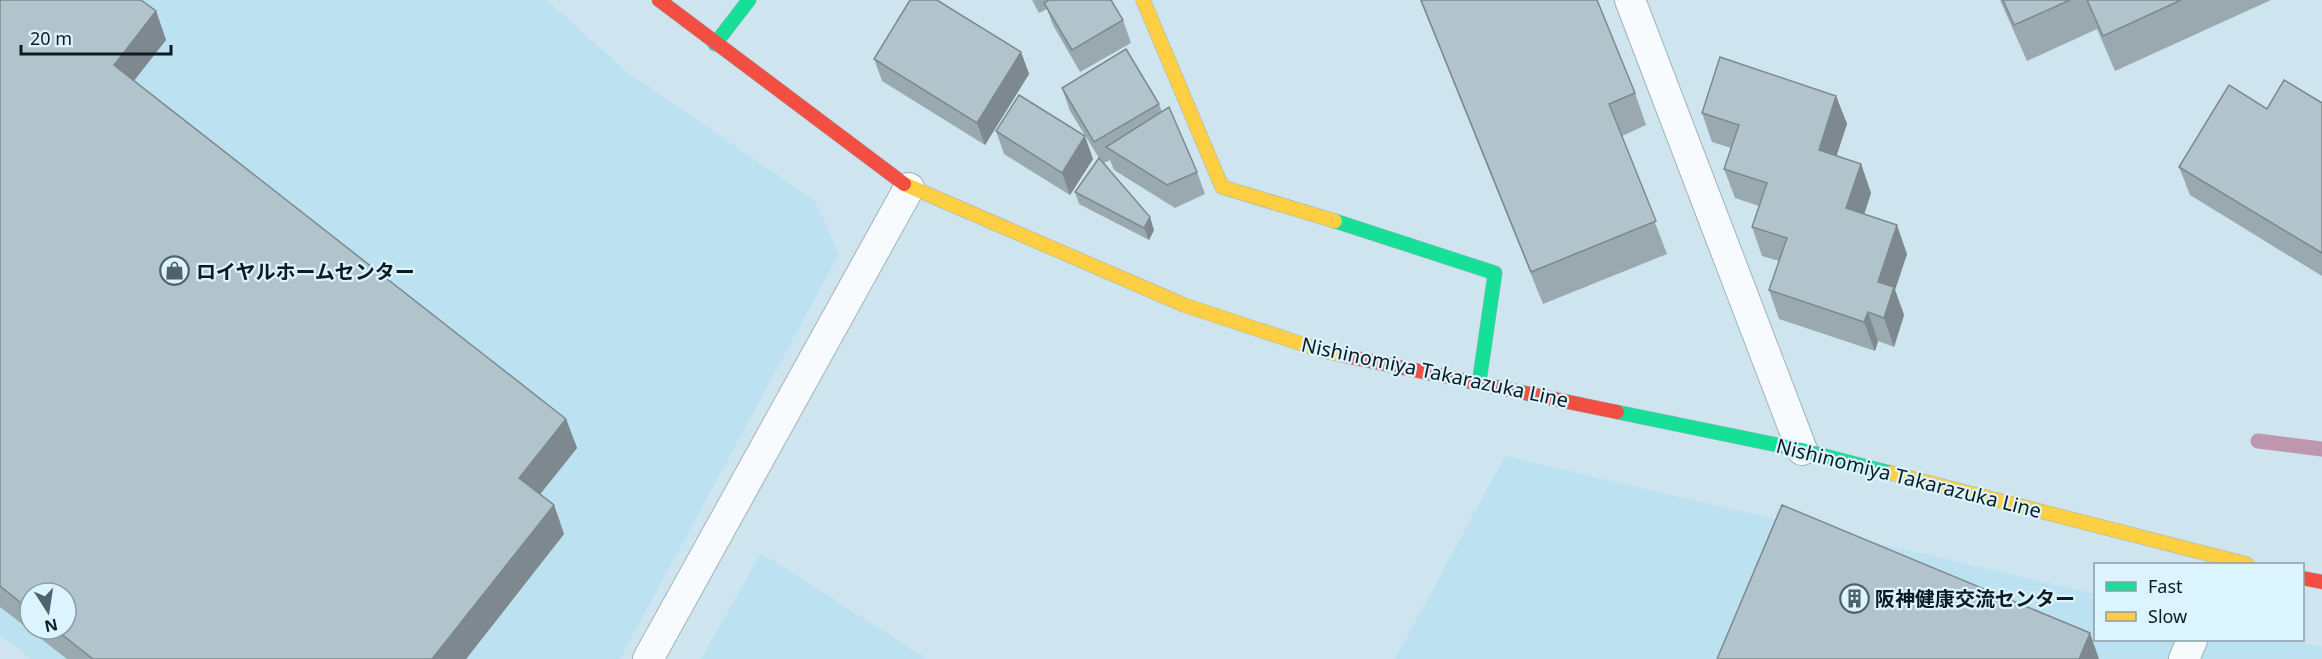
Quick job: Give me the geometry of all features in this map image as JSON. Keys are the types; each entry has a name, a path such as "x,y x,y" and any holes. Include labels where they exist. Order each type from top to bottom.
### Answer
{"main road":[{"name":"Nishinomiya Takarazuka Line","path":"659,0 909,188 1184,305 1323,351 1802,450 2230,562"},
{"path":"715,44 749,0"},
{"path":"1143,0 1222,187 1495,273 1479,383"},
{"path":"2304,578 2322,582"}],"lane":[{"path":"1630,0 1802,450"},
{"path":"648,659 909,188"},
{"path":"2184,659 2191,641"}],"shaded area":[{"path":"0,0 547,0 624,70 815,201 839,254 620,659 32,659 0,635"},
{"path":"1505,456 2094,594 2094,641 2294,641 2322,647 2322,659 1395,659"},
{"path":"761,553 927,659 701,659"}],"building":[{"name":"ロイヤルホームセンター","path":"0,0 141,0 156,11 114,65 566,419 519,478 554,505 432,659 93,659 70,641 78,641 78,581 18,581 18,600 0,586"},
{"path":"910,0 937,0 1021,52 977,123 874,59"},
{"path":"1049,0 1111,0 1123,20 1072,50 1044,3"},
{"path":"1421,0 1597,0 1635,93 1609,104 1656,221 1531,272"},
{"path":"2003,0 2070,0 2014,25"},
{"path":"2087,0 2181,0 2103,36"},
{"path":"1126,49 1159,104 1094,142 1062,88"},
{"path":"1720,57 1836,96 1819,150 1861,164 1846,208 1897,225 1878,282 1894,287 1884,318 1868,312 1864,322 1769,290 1787,238 1752,227 1767,183 1724,169 1739,125 1702,113"},
{"path":"2284,80 2322,103 2322,253 2179,167 2229,85 2267,109"},
{"path":"1019,95 1085,136 1062,173 996,131"},
{"path":"1169,107 1197,172 1167,185 1106,147"},
{"path":"1099,158 1150,217 1144,228 1075,192"},
{"name":"阪神健康交流センター","path":"1782,505 2090,633 2079,659 1717,659"}],"waterway":[{"path":"2258,441 2322,449"}],"traffic: fast":[{"path":"715,44 749,0"},
{"path":"1335,221 1495,273 1479,383"},
{"path":"1617,412 1802,450 1891,473"}],"traffic: slow":[{"path":"1143,0 1222,187 1335,221"},
{"path":"904,184 1184,305 1323,351 1346,356"},
{"path":"1891,473 2243,563"}],"traffic: jam":[{"path":"659,0 904,184"},
{"path":"1346,356 1617,412"},
{"path":"2304,578 2322,582"}],"place":[{"name":"ロイヤルホームセンター","path":"175,271"},
{"name":"阪神健康交流センター","path":"1854,598"}]}
